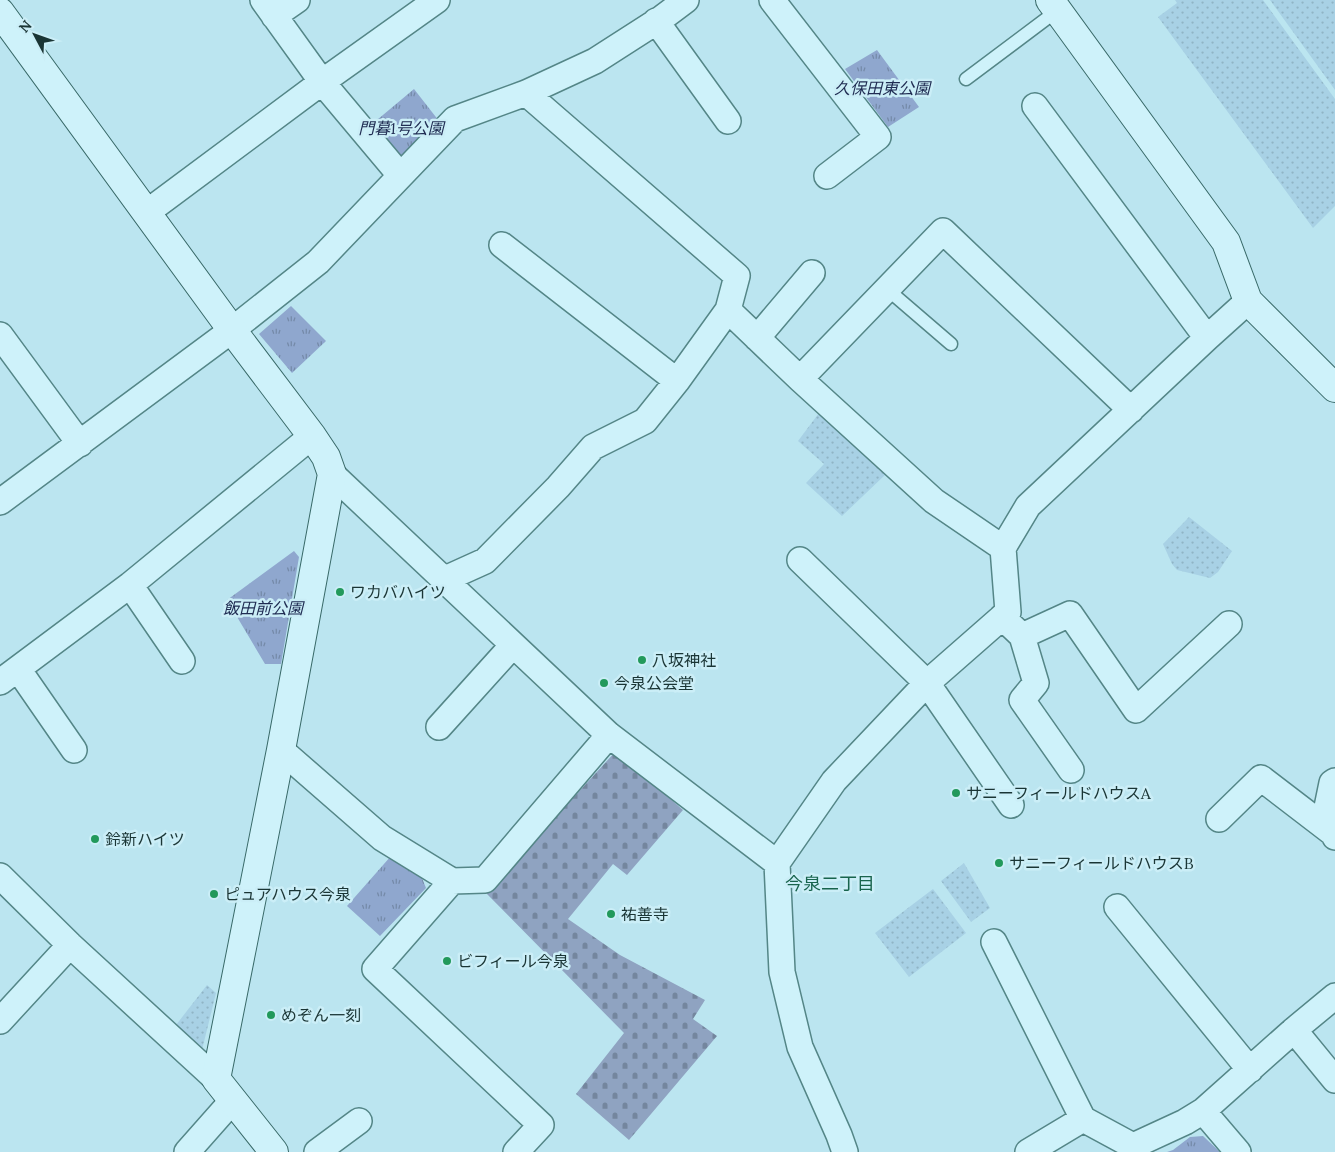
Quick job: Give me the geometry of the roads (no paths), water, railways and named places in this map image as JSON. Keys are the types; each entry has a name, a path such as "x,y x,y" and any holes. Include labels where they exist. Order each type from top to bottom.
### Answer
{"street":[{"path":"297,0 268,8 322,82 400,175"},
{"path":"146,213 322,82 409,8 437,0"},
{"path":"0,502 232,330 318,262 455,119 526,92 595,61 686,0"},
{"path":"772,0 878,137 827,176"},
{"path":"1054,5 1226,242 1248,301 1335,388"},
{"path":"0,12 232,330 312,436 326,457 332,474 609,735 777,863"},
{"path":"656,21 728,121"},
{"path":"443,580 485,561 558,487 593,447 645,421 677,381 728,310 737,276 526,92"},
{"path":"1035,106 1207,338"},
{"path":"800,379 943,232 1131,410"},
{"path":"502,245 677,381"},
{"path":"757,338 812,273"},
{"path":"845,1152 797,1038 782,972 777,863 834,781 927,684 1008,612 1003,548 1028,506 1248,301"},
{"path":"728,310 800,379 934,500 1003,548"},
{"path":"0,335 80,444"},
{"path":"74,750 9,676 130,585 312,436"},
{"path":"216,1079 281,750 332,474"},
{"path":"800,560 927,684 1011,805"},
{"path":"130,585 182,661"},
{"path":"1022,636 1070,614 1136,710 1229,624"},
{"path":"1002,617 1022,636 1036,683 1022,700 1071,770"},
{"path":"440,727 513,644"},
{"path":"281,750 382,838 452,881 484,880 609,735"},
{"path":"1219,818 1261,778 1334,836"},
{"path":"1334,836 1324,817 1332,783 1335,781"},
{"path":"0,876 70,945 216,1079 274,1152"},
{"path":"452,881 375,970 541,1125 516,1152"},
{"path":"1117,907 1250,1070"},
{"path":"994,942 1082,1119 1133,1146 1185,1122 1203,1111 1335,996"},
{"path":"0,1021 70,945"},
{"path":"1294,1030 1335,1080"},
{"path":"187,1152 233,1100"},
{"path":"1203,1111 1238,1152"},
{"path":"1028,1152 1082,1119"},
{"path":"317,1152 359,1121"}],"lane":[{"path":"966,79 1054,5"},
{"path":"887,290 951,344"}],"place":[{"name":"ワカバハイツ","path":"340,592"},
{"name":"八坂神社","path":"642,660"},
{"name":"今泉公会堂","path":"604,683"},
{"name":"サニーフィールドハウスA","path":"956,793"},
{"name":"鈴新ハイツ","path":"95,839"},
{"name":"サニーフィールドハウスB","path":"999,863"},
{"name":"ピュアハウス今泉","path":"214,894"},
{"name":"祐善寺","path":"611,914"},
{"name":"ビフィール今泉","path":"447,961"},
{"name":"めぞん一刻","path":"271,1015"}],"district":[{"name":"今泉二丁目","path":"830,884"}],"park label":[{"name":"久保田東公園","path":"882,88"},
{"name":"門暮1号公園","path":"401,128"},
{"name":"飯田前公園","path":"263,608"}]}
